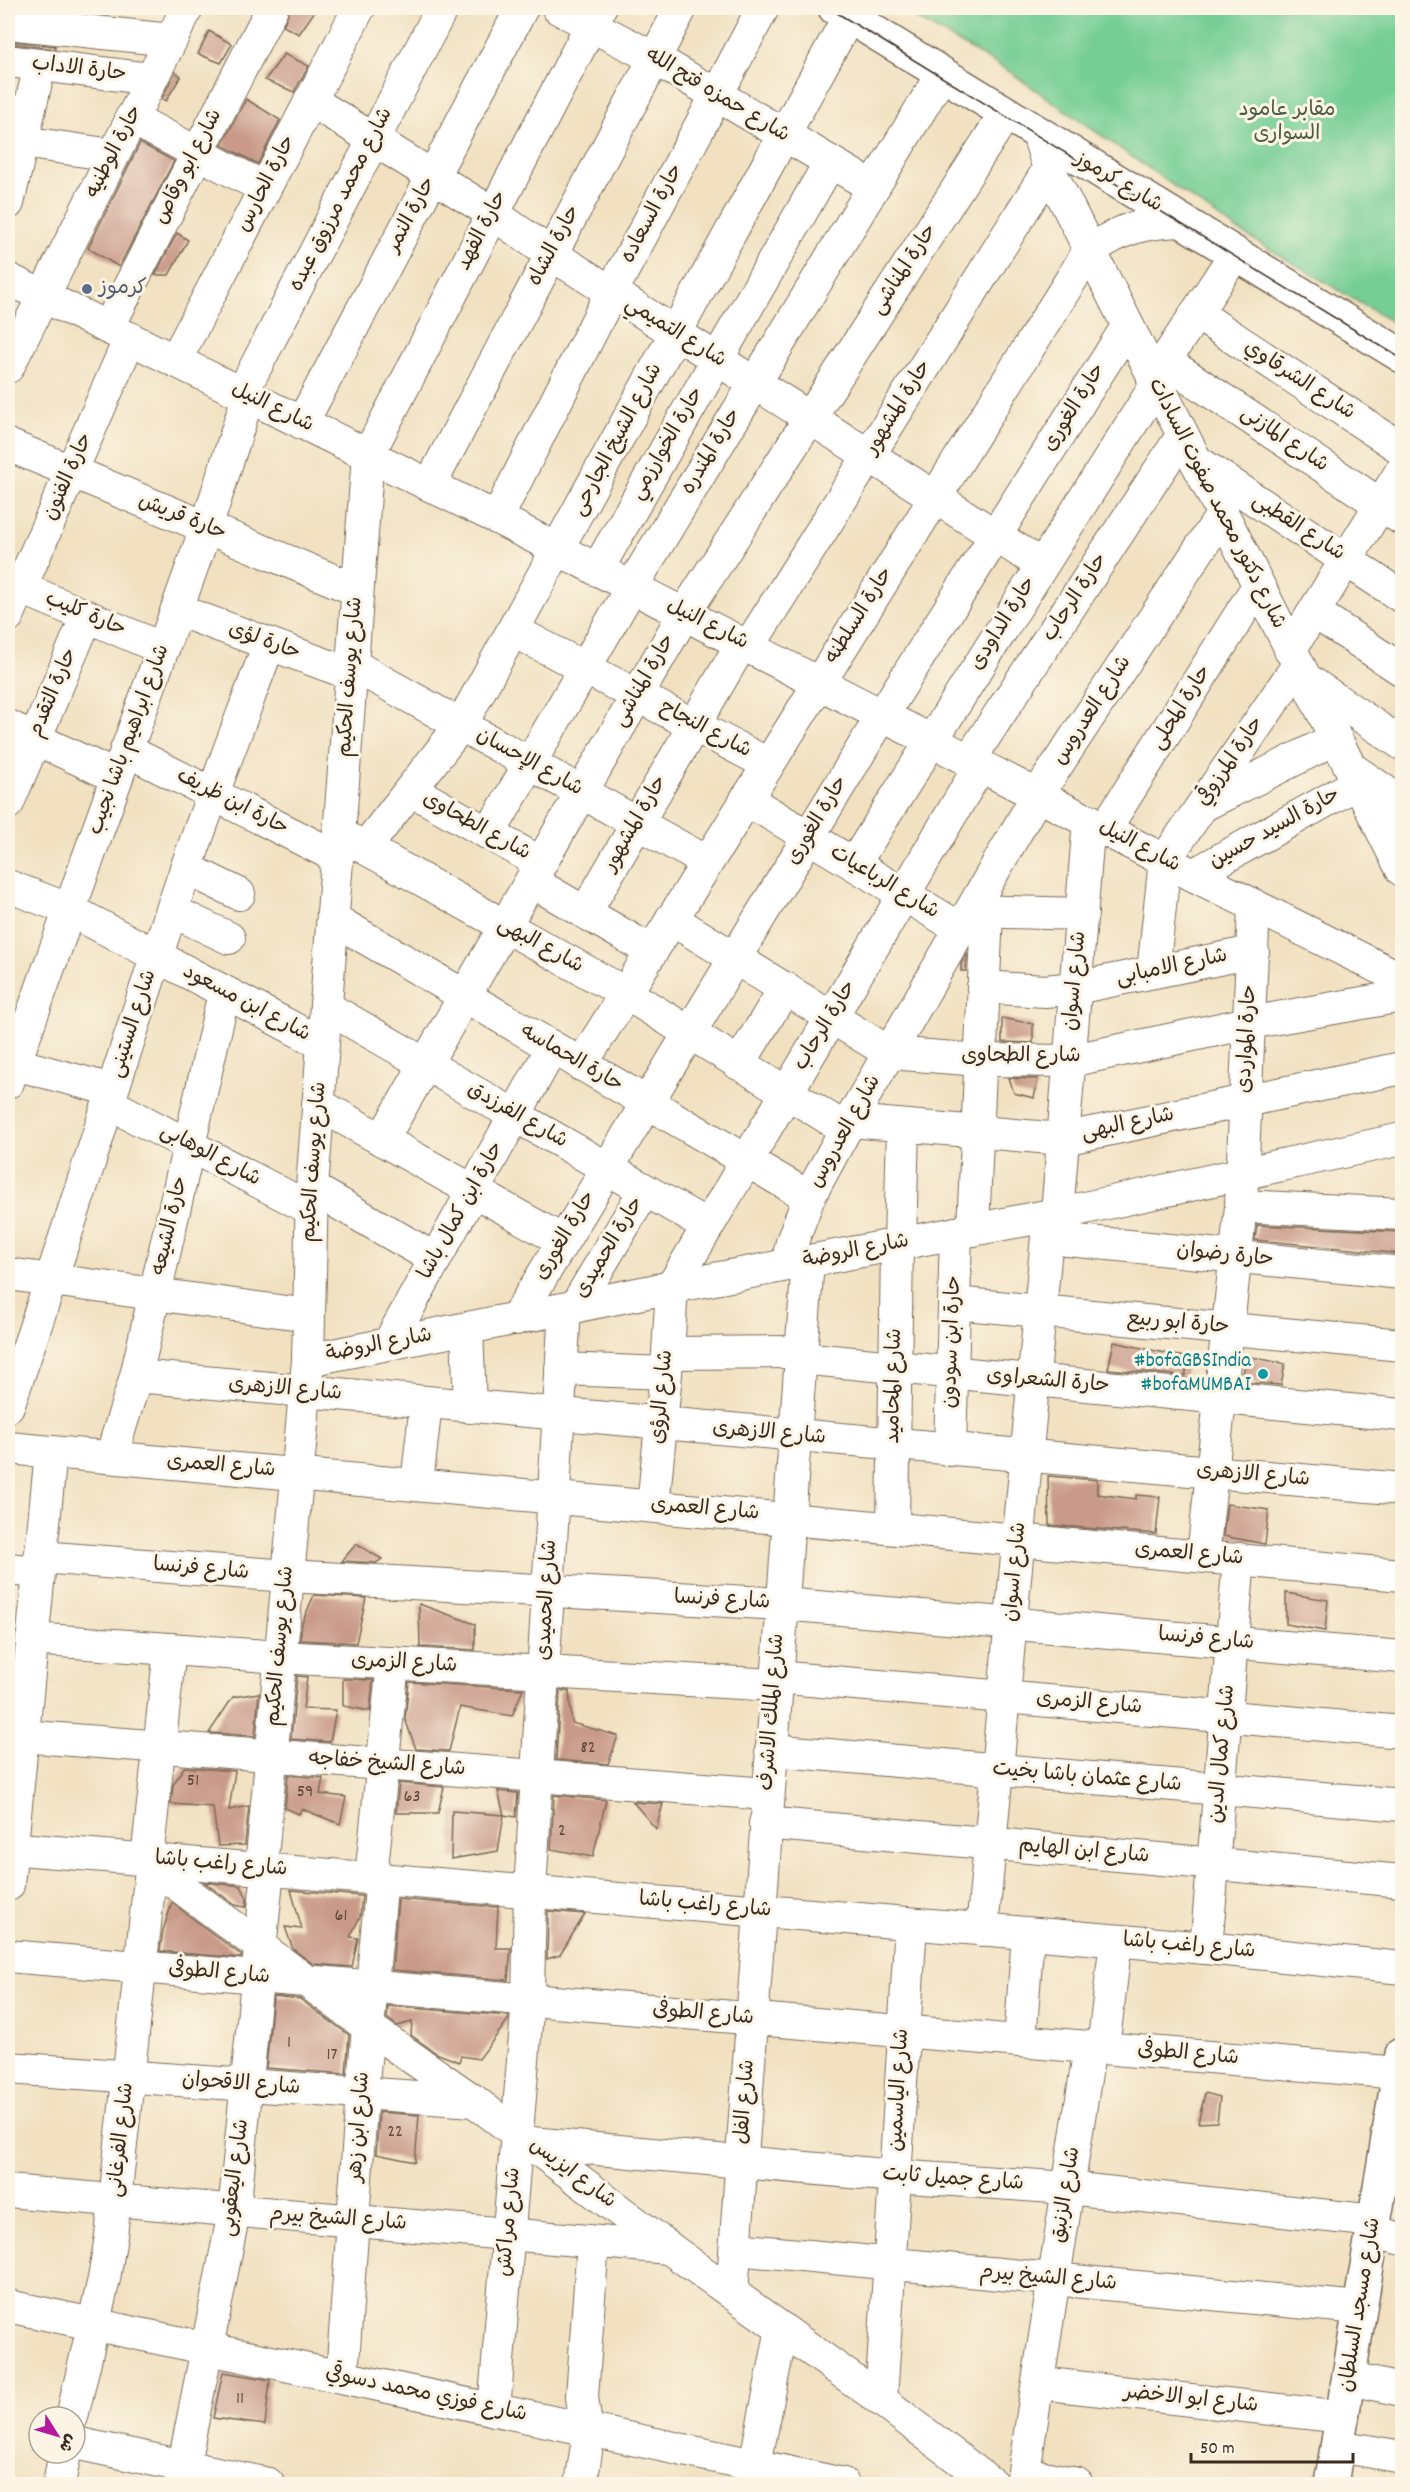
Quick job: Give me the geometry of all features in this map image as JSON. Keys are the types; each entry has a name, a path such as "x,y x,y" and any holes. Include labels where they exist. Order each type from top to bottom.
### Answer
{"main road":[{"name":"شارع كرموز","path":"842,12 1402,356"},
{"name":"شارع مسجد السلطان","path":"1331,2484 1360,2307 1383,2231 1400,2079"}],"street":[{"name":"حارة الوطنيه","path":"8,367 187,8"},
{"name":"شارع ابو وقاص","path":"119,333 197,152 272,8"},
{"name":"شارع محمد مرزوق عبده","path":"245,395 373,139 442,8"},
{"name":"حارة النمر","path":"302,423 522,8"},
{"name":"شارع حمزه فتح الله","path":"558,8 595,16 654,58 873,187"},
{"name":"حارة الشاه","path":"430,485 681,8"},
{"name":"حارة السعاده","path":"497,518 611,293 763,8"},
{"name":"حارة الحارس","path":"175,361 310,100 347,12"},
{"name":"شارع الشيخ الجارحى","path":"347,846 411,790 461,725 783,135 842,12"},
{"name":"حارة الفهد","path":"368,454 595,16"},
{"path":"8,23 171,40"},
{"name":"حارة الاداب","path":"8,61 151,79"},
{"path":"8,203 15,141 40,65"},
{"name":"حارة المندره","path":"489,834 631,588 942,74"},
{"name":"شارع التميمي","path":"310,100 492,213 550,254 1042,565"},
{"name":"حارة المناشى","path":"382,1140 684,614 1006,113"},
{"path":"131,118 265,188"},
{"name":"شارع دكتور محمد صفوت السادات","path":"1038,134 1049,169 1089,251 1127,327 1158,375 1188,448 1402,870"},
{"path":"15,141 113,155"},
{"name":"حارة الخوارزمي","path":"597,570 830,162"},
{"name":"حارة المشهور","path":"585,913 694,725 1049,169"},
{"name":"حارة السلطنه","path":"581,1065 1089,251 1110,237 1132,227 1156,222 1181,221"},
{"name":"حارة الداودى","path":"854,864 1042,565 1196,313 1235,254"},
{"name":"شارع النيل","path":"8,279 497,518 883,714 1192,875 1402,979"},
{"name":"شارع الشرقاوي","path":"1196,313 1402,449"},
{"name":"حارة الغورى","path":"516,1319 883,714 1127,327"},
{"name":"حارة الفنون","path":"8,616 14,585 71,472 119,333"},
{"name":"شارع المازنى","path":"1158,375 1392,512"},
{"name":"شارع ابراهيم باشا نجيب","path":"10,1069 206,528 245,395"},
{"name":"حارة قريش","path":"8,445 357,590"},
{"name":"شارع القطبى","path":"1188,448 1402,597"},
{"name":"حارة الرحاب","path":"672,1287 904,894 975,762 1188,448"},
{"name":"شارع يوسف الحكيم","path":"264,1868 271,1756 308,1360 311,1199 333,919 347,846 351,669 368,454"},
{"name":"حارة المرزوقي","path":"1165,860 1298,665 1314,612 1346,560 1392,512 1402,470"},
{"name":"شارع العدروس","path":"798,1263 792,1242 809,1197 848,1125 973,917 1038,794 1222,515"},
{"name":"حارة كليب","path":"14,585 163,648"},
{"name":"حارة المحلى","path":"1097,825 1258,586"},
{"name":"حارة لؤى","path":"177,610 269,644 351,669"},
{"path":"1314,612 1402,670"},
{"name":"حارة التقدم","path":"8,802 21,732 87,616"},
{"name":"شارع النجاح","path":"514,631 768,764"},
{"name":"شارع الستينى","path":"8,1406 52,1280 186,868 269,644"},
{"path":"1298,665 1402,744"},
{"name":"شارع الإحسان","path":"351,669 461,725 707,862"},
{"name":"حارة ابن ظريف","path":"21,732 214,794 347,846"},
{"path":"1201,807 1335,739"},
{"path":"1354,775 1402,803"},
{"name":"حارة السيد حسين","path":"1192,875 1354,775"},
{"name":"شارع الطحاوى","path":"411,790 489,834 585,913 651,951"},
{"name":"شارع الرباعيات","path":"746,800 904,894 973,917"},
{"name":"شارع اسوان","path":"982,1930 1041,1311 1063,1139 1082,914 1097,825"},
{"name":"شارع البهى","path":"347,846 505,926 625,993 787,1093 848,1125 903,1126 1063,1139 1402,1068"},
{"path":"1153,972 1165,860"},
{"path":"186,868 239,894"},
{"name":"شارع ابن مسعود","path":"8,886 68,909 323,1044"},
{"name":"حارة المواردى","path":"1203,1556 1240,1206 1254,906"},
{"path":"172,911 229,938"},
{"path":"973,917 1082,914"},
{"name":"حارة ابن سودون","path":"950,1450 954,1303 977,1133 984,987 973,917"},
{"name":"شارع الطحاوى","path":"671,918 890,1053 980,1060 1069,1061 1249,1023 1402,996"},
{"name":"حارة الحماسه","path":"333,919 809,1197"},
{"name":"شارع الامبابى","path":"984,987 1045,991 1076,988 1253,952"},
{"path":"739,1064 785,988"},
{"name":"حارة الشيعه","path":"111,1457 136,1376 224,993"},
{"name":"شارع الفرزدق","path":"326,1007 708,1226"},
{"name":"حارة ابن كمال باشا","path":"389,1343 552,1048"},
{"name":"شارع الوهابى","path":"10,1069 110,1096 189,1145 311,1199 435,1259"},
{"path":"318,1104 563,1241"},
{"name":"شارع المحاميد","path":"893,1528 895,1368 903,1126"},
{"name":"شارع الروضة","path":"308,1360 965,1231 1051,1222 1241,1173 1402,1139"},
{"name":"حارة الحميدى","path":"570,1308 645,1190"},
{"path":"1240,1206 1402,1214"},
{"name":"حارة رضوان","path":"1051,1222 1235,1257 1402,1273"},
{"name":"شارع الملك الاشرف","path":"759,1911 801,1355 798,1263"},
{"path":"8,1274 308,1315"},
{"name":"شارع الرؤى","path":"653,1506 672,1287"},
{"name":"حارة ابو ربيع","path":"954,1303 1402,1345"},
{"name":"شارع الحميدى","path":"530,1891 561,1369 570,1308"},
{"path":"467,1328 471,1407"},
{"name":"حارة الشعراوى","path":"561,1369 801,1355 895,1368 1402,1415"},
{"name":"شارع الازهرى","path":"136,1376 1402,1489"},
{"path":"417,1484 426,1403"},
{"name":"شارع العمرى","path":"8,1448 1402,1575"},
{"path":"8,1885 15,1735 32,1639 51,1452"},
{"name":"شارع كمال الدين","path":"1206,1948 1239,1559"},
{"name":"شارع فرنسا","path":"8,1569 39,1564 782,1604 1402,1657"},
{"name":"شارع الزمرى","path":"32,1639 280,1657 543,1672 776,1681 1004,1697 1402,1732"},
{"name":"شارع الفرغانى","path":"75,2405 104,2279 115,2200 140,1968 170,1649"},
{"name":"شارع ابن زهر","path":"342,2376 362,2093 372,1987 383,1765 393,1663"},
{"name":"شارع الشيخ خفاجه","path":"15,1735 537,1777 766,1809"},
{"name":"شارع عثمان باشا بخيت","path":"771,1750 1402,1805"},
{"name":"شارع ابن الهايم","path":"766,1809 990,1843 1402,1881"},
{"name":"شارع راغب باشا","path":"9,1848 1206,1948 1402,1968"},
{"name":"شارع ايزيس","path":"150,1861 368,2027 474,2101 669,2248 881,2400 992,2484"},
{"name":"شارع اليعقوبى","path":"182,2476 234,2212 262,1947 264,1868"},
{"name":"شارع مراكش","path":"494,2410 509,2234 524,2138 530,1891"},
{"name":"شارع الفل","path":"732,2293 759,1911"},
{"name":"شارع الياسمين","path":"881,2400 911,1924"},
{"path":"1020,2041 1028,1934"},
{"name":"شارع الزنبق","path":"1023,2478 1068,2188 1116,1941"},
{"name":"شارع الطوفى","path":"8,1956 1020,2041 1400,2079"},
{"name":"شارع الاقحوان","path":"8,2068 474,2101"},
{"name":"شارع جميل ثابت","path":"524,2138 742,2162 1068,2188 1383,2231"},
{"name":"شارع الشيخ بيرم","path":"8,2191 669,2248"},
{"path":"581,2484 588,2430 582,2397 593,2242"},
{"name":"شارع الشيخ بيرم","path":"736,2250 1360,2307"},
{"name":"شارع فوزي محمد دسوقي","path":"8,2306 588,2430 752,2475 843,2484"},
{"path":"752,2475 782,2329"},
{"path":"1350,2379 1402,2390"},
{"name":"شارع ابو الاخضر","path":"1039,2383 1341,2431 1402,2457"},
{"path":"87,2447 182,2476 268,2484"},
{"path":"59,2484 63,2465"},
{"path":"1023,2478 1077,2484"}],"green space":[{"name":"مقابر عامود السوارى","path":"898,8 1402,8 1402,328 1236,229 1007,70"}],"building":[{"path":"290,8 317,8 299,34 283,26"},
{"path":"209,31 232,44 221,63 198,54"},
{"path":"8,41 55,46 55,49 8,43"},
{"path":"284,54 309,66 294,92 265,80"},
{"path":"175,72 181,76 166,101 162,99"},
{"path":"246,99 280,120 258,164 222,145"},
{"path":"140,143 174,161 119,267 88,248"},
{"path":"177,233 188,240 169,275 155,275"},
{"path":"967,953 966,971 961,971 961,964"},
{"path":"1002,1018 1033,1024 1033,1043 1002,1042"},
{"path":"1009,1078 1038,1079 1034,1098 1014,1093"},
{"path":"1257,1225 1402,1232 1402,1254 1255,1240"},
{"path":"1114,1342 1189,1358 1185,1376 1108,1369"},
{"name":"#bofaGBSIndia #bofaMUMBAI","path":"1247,1356 1285,1364 1281,1385 1241,1382"},
{"path":"1048,1476 1097,1480 1097,1494 1136,1499 1136,1495 1160,1497 1156,1534 1049,1525"},
{"path":"1227,1504 1269,1510 1265,1544 1223,1536"},
{"path":"356,1544 382,1559 376,1563 342,1561"},
{"path":"1286,1593 1328,1600 1325,1631 1286,1624"},
{"path":"314,1595 366,1598 356,1643 300,1640 302,1623"},
{"path":"419,1604 475,1624 475,1650 420,1647"},
{"path":"297,1676 307,1677 303,1709 336,1710 330,1742 291,1739"},
{"path":"343,1679 373,1680 370,1711 343,1706"},
{"path":"409,1682 523,1689 512,1716 460,1707 449,1751 445,1751 416,1749 405,1719"},
{"path":"560,1691 569,1691 572,1723 618,1736 608,1764 556,1760"},
{"path":"259,1693 255,1736 209,1733 233,1697"},
{"path":"184,1767 235,1771 229,1810 249,1806 245,1845 218,1846 213,1807 171,1804 173,1785"},
{"path":"288,1775 323,1778 320,1794 346,1797 340,1824 302,1809 299,1814 285,1808"},
{"path":"399,1783 444,1787 438,1813 396,1813"},
{"path":"498,1791 518,1793 516,1817 504,1815"},
{"path":"554,1795 606,1800 593,1857 551,1849"},
{"path":"633,1802 663,1804 656,1829"},
{"path":"452,1811 504,1815 498,1851 451,1859"},
{"path":"204,1882 241,1886 247,1898 246,1907 235,1905"},
{"path":"291,1890 362,1896 360,1917 350,1937 358,1938 352,1967 313,1964 293,1949 285,1927 302,1929"},
{"path":"398,1899 498,1907 496,1948 511,1948 508,1980 392,1970"},
{"path":"172,1903 241,1955 241,1958 160,1951 163,1930"},
{"path":"548,1911 585,1914 560,1955 547,1959"},
{"path":"273,1996 300,1999 349,2035 346,2074 266,2068"},
{"path":"388,2006 509,2016 479,2059 461,2056 459,2062 436,2053 411,2035 412,2022 397,2026 387,2018"},
{"path":"1205,2093 1220,2097 1217,2122 1198,2123"},
{"path":"379,2112 419,2115 415,2162 376,2154"},
{"path":"223,2372 270,2380 265,2425 213,2418"}],"tram line":[{"path":"829,8 1402,359"}],"place":[{"name":"كرموز","path":"87,289"},
{"name":"#bofaGBSIndia #bofaMUMBAI","path":"1263,1374"}]}
